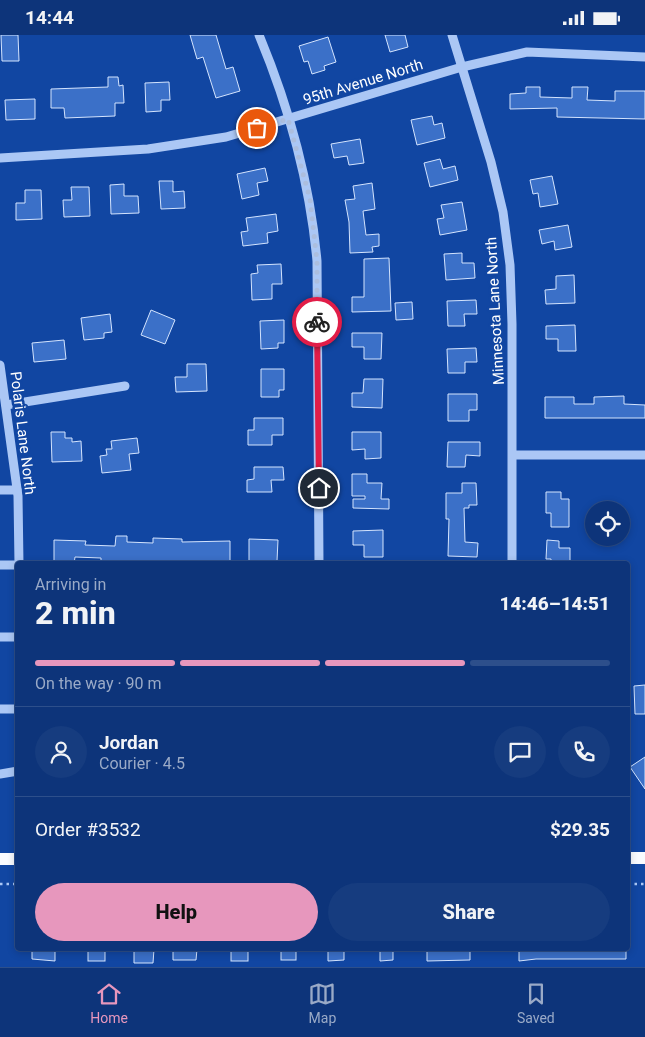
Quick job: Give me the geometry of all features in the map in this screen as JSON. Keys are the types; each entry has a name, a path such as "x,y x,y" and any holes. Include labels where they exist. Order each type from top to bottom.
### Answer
{"main road":[{"path":"630,858 645,858"},
{"path":"0,859 15,859"}],"street":[{"path":"259,35 288,119 310,199 317,261 319,561"},
{"name":"Minnesota Lane North","path":"452,35 491,162 503,213 511,284 512,561"},
{"name":"95th Avenue North","path":"0,158 186,145 226,137 462,67 527,52 645,57"},
{"name":"Polaris Lane North","path":"0,365 6,405 4,417 17,490 18,561"},
{"path":"6,405 125,386"},
{"path":"513,455 645,455"},
{"path":"0,490 17,490"},
{"path":"0,565 15,564"},
{"path":"0,637 15,637"},
{"path":"0,709 15,709"},
{"path":"0,775 15,772"}],"path":[{"path":"0,884 15,884"},
{"path":"630,884 645,884"}],"building":[{"path":"1,35 18,35 19,61 2,61"},
{"path":"190,35 216,35 226,69 233,67 240,91 216,98 203,57 197,59"},
{"path":"385,35 405,35 408,47 390,52"},
{"path":"328,37 336,62 324,66 325,70 312,74 308,61 304,62 299,46"},
{"path":"108,77 118,77 119,86 123,85 124,103 115,103 115,116 65,118 64,108 51,108 51,89 108,87"},
{"path":"169,82 170,100 161,100 161,111 146,112 145,83"},
{"path":"526,87 540,87 540,97 572,98 572,87 588,87 587,100 615,101 615,91 645,91 645,119 557,117 557,108 510,109 510,94 526,93"},
{"path":"35,99 35,119 6,120 5,100"},
{"path":"432,116 434,125 442,123 445,138 417,145 411,120"},
{"path":"360,139 364,163 349,165 347,156 334,158 331,144"},
{"path":"440,159 443,169 455,166 458,180 430,187 424,163"},
{"path":"265,168 268,181 257,183 259,195 242,199 237,174"},
{"path":"552,176 558,204 540,207 538,193 533,194 530,180"},
{"path":"159,181 173,181 173,192 184,191 185,208 161,209"},
{"path":"372,183 375,209 363,211 366,235 379,234 379,246 372,247 373,252 350,253 349,222 345,200 355,199 353,186"},
{"path":"124,184 124,196 138,196 139,213 111,214 110,185"},
{"path":"71,187 89,187 90,216 64,217 63,200 72,200"},
{"path":"25,190 41,190 42,219 16,220 16,203 25,203"},
{"path":"462,202 467,230 440,235 437,219 444,218 441,205"},
{"path":"276,214 278,231 267,233 268,243 243,246 241,232 248,231 246,218"},
{"path":"568,225 572,247 555,250 554,241 542,244 539,230"},
{"path":"462,253 462,263 474,263 475,278 446,280 444,254"},
{"path":"389,258 391,311 352,312 352,297 364,297 364,259"},
{"path":"281,264 282,284 272,284 272,299 252,300 251,274 258,273 257,265"},
{"path":"574,275 575,303 546,304 545,290 556,289 556,276"},
{"path":"476,300 477,314 464,314 465,326 448,326 447,301"},
{"path":"412,302 413,319 396,320 395,303"},
{"path":"151,310 175,320 165,344 141,335"},
{"path":"110,314 112,332 104,333 104,338 84,340 81,318"},
{"path":"284,320 284,343 278,343 278,348 261,349 260,321"},
{"path":"575,325 576,351 558,351 558,339 546,339 546,326"},
{"path":"352,333 382,333 381,359 364,359 364,347 352,347"},
{"path":"64,340 66,359 34,362 32,343"},
{"path":"476,348 477,362 465,362 465,373 448,373 447,349"},
{"path":"187,364 206,364 207,391 176,392 175,377 187,377"},
{"path":"261,369 284,369 284,390 279,390 279,397 261,397"},
{"path":"364,379 383,379 382,408 352,407 352,393 363,393"},
{"path":"448,394 477,394 477,410 469,410 469,421 448,421"},
{"path":"624,396 624,404 645,405 645,418 545,418 545,397 574,397 574,404 594,404 594,397"},
{"path":"254,418 283,418 283,435 272,435 272,445 248,445 248,430 254,430"},
{"path":"51,432 65,432 65,438 72,438 72,442 81,441 82,461 52,462"},
{"path":"352,432 381,432 381,458 365,459 365,449 352,450"},
{"path":"137,438 139,453 129,454 131,470 102,473 100,456 107,455 106,449 112,449 111,441"},
{"path":"448,442 480,442 480,456 466,455 465,467 447,467"},
{"path":"254,467 283,467 284,480 271,480 272,492 247,492 247,480 254,479"},
{"path":"352,474 367,474 367,483 382,483 381,499 389,499 389,509 353,508 353,499 365,499 365,496 352,496"},
{"path":"462,483 476,483 477,505 469,505 469,508 464,508 465,542 478,543 477,557 448,556 449,519 446,519 446,493 462,493"},
{"path":"546,492 561,492 561,499 569,499 569,527 551,527 551,513 546,513"},
{"path":"383,530 383,557 364,557 364,545 353,545 353,531"},
{"path":"116,536 127,536 127,542 153,543 153,538 182,539 182,542 230,541 230,561 101,561 101,558 75,557 74,561 54,561 54,540 86,541 85,545 115,546"},
{"path":"249,539 278,540 277,561 249,561"},
{"path":"547,540 559,541 559,548 570,548 570,561 551,561 551,559 546,559"},
{"path":"645,685 645,714 635,714 634,686"},
{"path":"645,757 645,789 630,767"},
{"path":"32,951 55,951 55,961 32,959"},
{"path":"88,951 105,951 105,961 88,961"},
{"path":"134,951 154,951 153,963 134,963"},
{"path":"173,951 197,951 196,960 173,960"},
{"path":"231,951 248,951 248,961 231,961"},
{"path":"281,951 296,951 296,960 281,960"},
{"path":"328,951 344,951 344,960 328,961"},
{"path":"380,951 393,951 393,960 380,961"},
{"path":"427,951 470,951 470,960 427,961"},
{"path":"519,951 626,951 626,959 536,959 519,961"}],"way so far":[{"path":"257,128 288,119 298,151 310,199 314,229 317,261 317,322"}],"route":[{"path":"317,322 319,488"}]}
